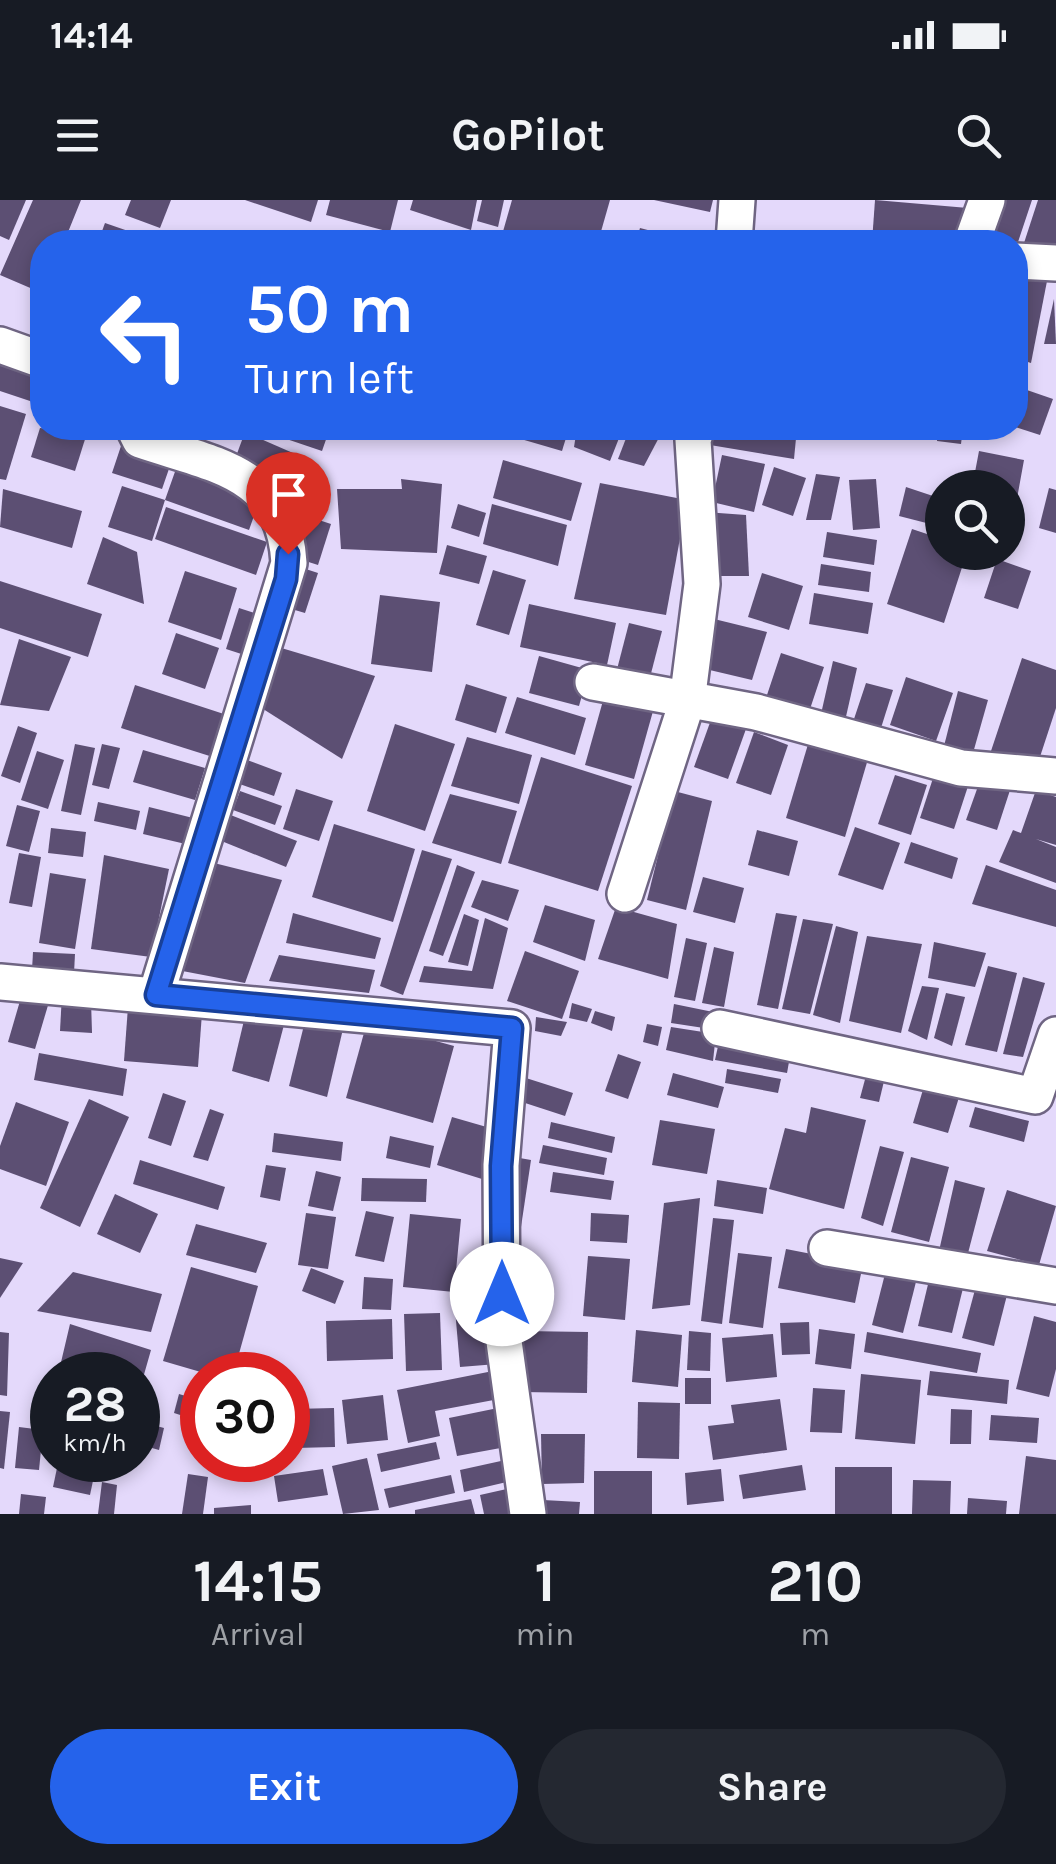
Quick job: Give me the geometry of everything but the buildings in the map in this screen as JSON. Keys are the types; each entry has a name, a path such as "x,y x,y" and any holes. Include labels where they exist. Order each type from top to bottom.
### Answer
{"street":[{"path":"735,230 737,200"},
{"path":"976,230 987,200"},
{"path":"1028,261 1056,262"},
{"path":"0,345 30,356"},
{"path":"140,440 238,473 261,489 271,500 286,535 289,564 156,995"},
{"path":"625,894 687,702 702,584 694,440"},
{"path":"593,682 756,712 961,768 1056,776"},
{"path":"0,982 512,1028 501,1166 502,1327 528,1514"},
{"path":"720,1028 919,1075 1036,1096 1056,1035"},
{"path":"827,1248 1056,1286"}],"route":[{"path":"288,554 286,579 156,995 512,1028 501,1166 502,1294"}]}
